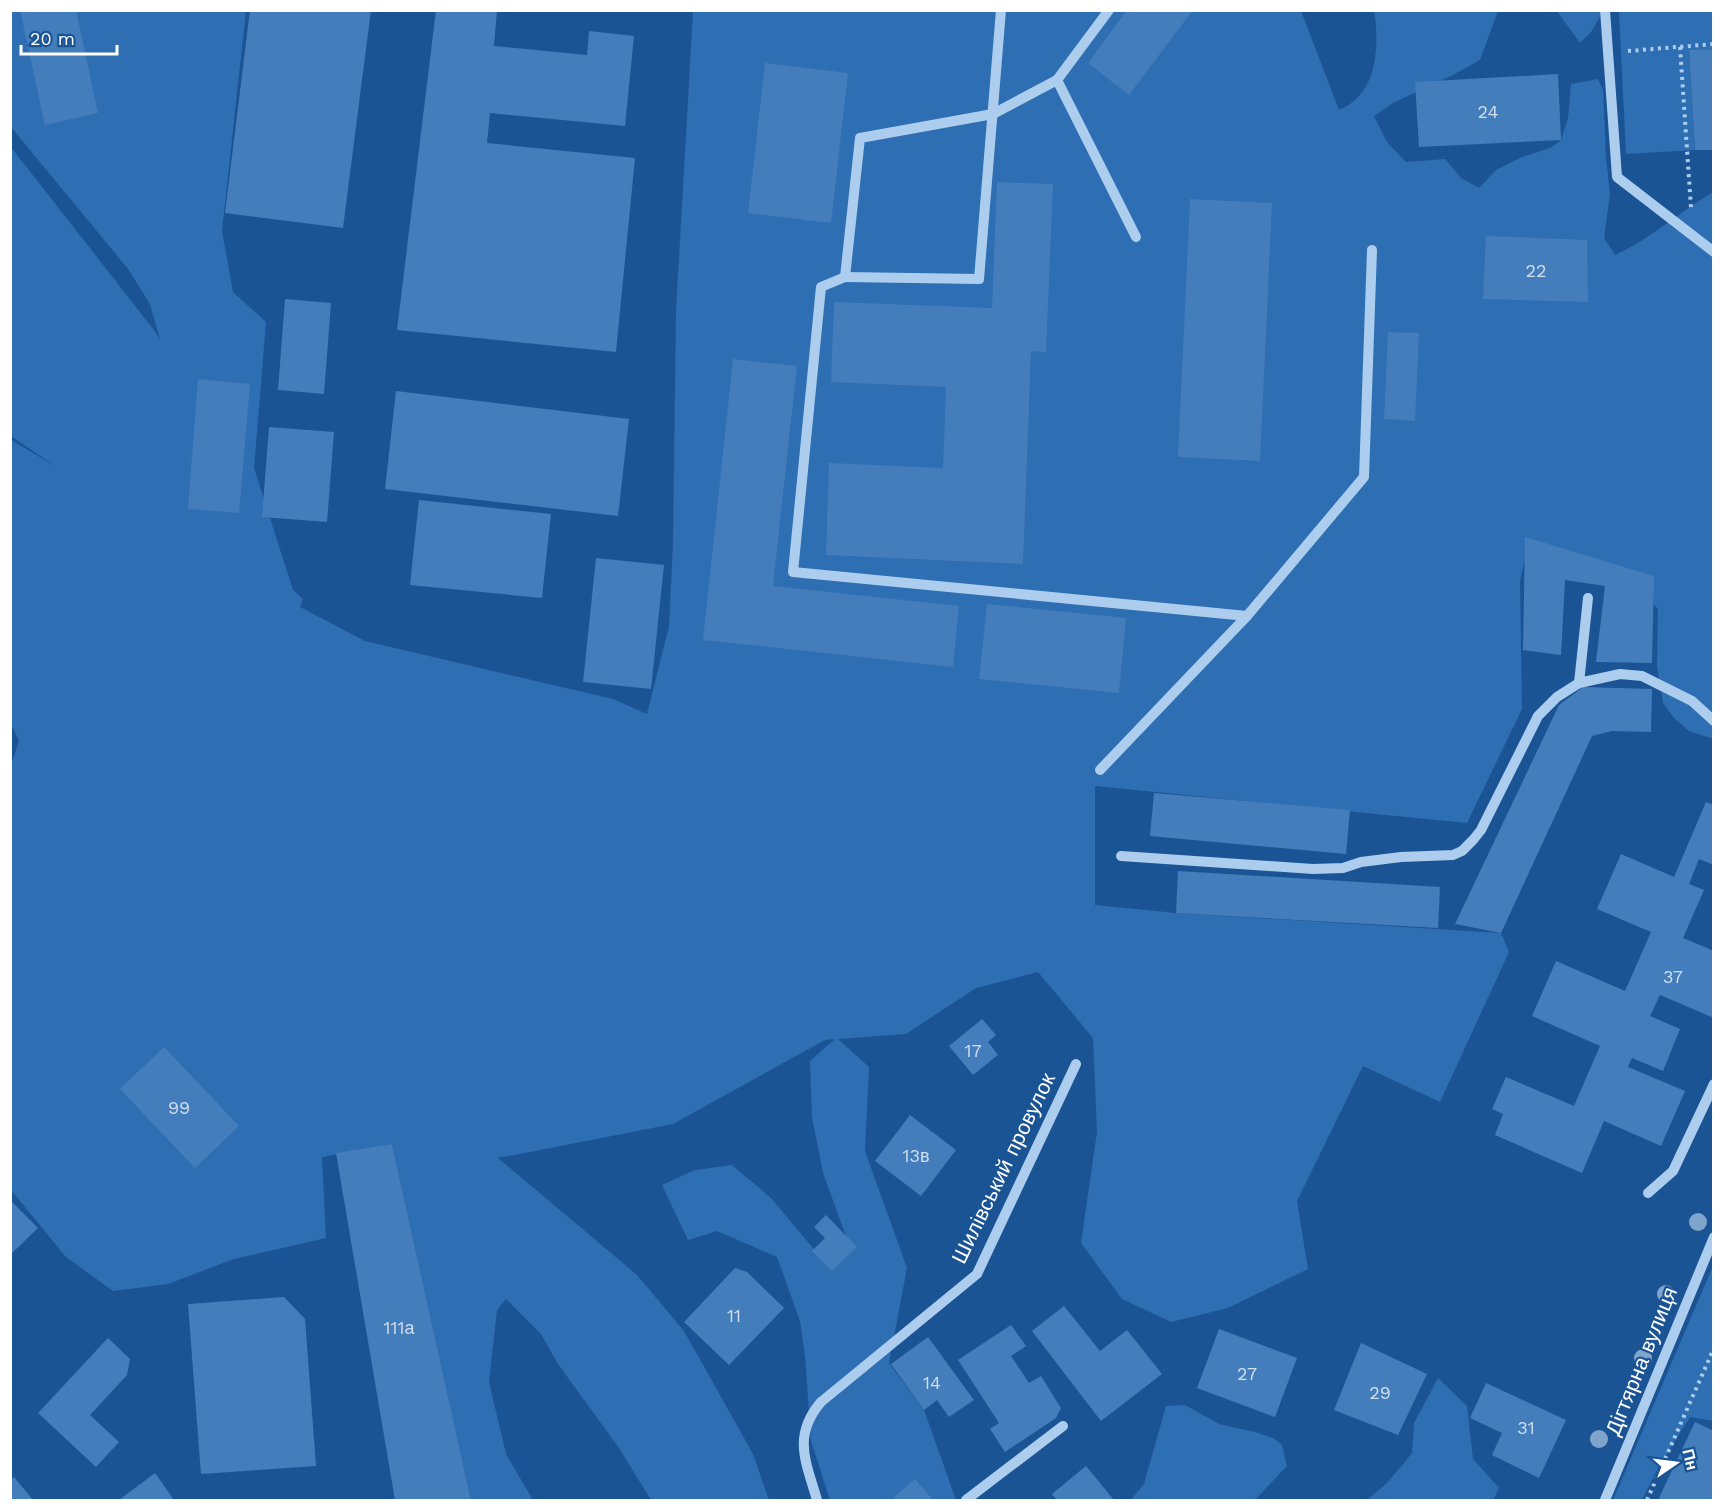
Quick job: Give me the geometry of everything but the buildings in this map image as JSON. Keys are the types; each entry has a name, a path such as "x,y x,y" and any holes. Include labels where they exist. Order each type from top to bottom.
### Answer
{"street":[{"path":"1001,10 978,279 844,277 821,287 793,572 1247,616"},
{"path":"844,277 860,138 993,114 1057,80 1109,10"},
{"path":"1605,10 1617,177 1713,252"},
{"path":"1057,80 1136,237"},
{"path":"1100,770 1247,616 1364,477 1372,250"},
{"path":"1579,683 1588,598"},
{"path":"1121,856 1343,868 1361,862 1401,857 1453,855 1462,851 1481,830 1538,716 1557,697 1579,683 1620,674 1642,676 1692,701 1713,721"},
{"name":"Шилівський провулок","path":"817,1500 802,1444 804,1429 811,1414 821,1402 977,1274 1076,1064"},
{"path":"1648,1193 1673,1171 1713,1084"},
{"name":"Дігтярна вулиця","path":"1605,1500 1713,1237"},
{"path":"966,1500 1063,1426"}],"path":[{"path":"1608,53 1713,44"},
{"path":"1680,47 1693,237"},
{"path":"1647,1500 1713,1348"}],"shaded area":[{"path":"11,11 246,11 222,231 233,292 266,322 254,468 293,590 303,599 300,607 365,641 613,699 647,714 669,626 673,543 676,311 693,11 1301,11 1339,110 1352,103 1363,92 1372,70 1376,46 1374,11 1498,11 1480,60 1393,103 1374,116 1387,142 1406,162 1445,159 1461,178 1479,188 1496,170 1522,157 1550,148 1561,140 1568,118 1571,84 1598,79 1603,90 1610,194 1604,238 1615,255 1713,192 1713,739 1689,731 1674,718 1663,703 1657,667 1658,609 1638,589 1527,548 1520,581 1522,709 1467,823 1095,786 1095,905 1176,913 1501,933 1509,952 1440,1102 1363,1066 1297,1201 1308,1269 1228,1308 1171,1322 1122,1299 1081,1243 1097,1132 1093,1038 1038,972 976,988 906,1034 838,1039 869,1067 865,1151 907,1268 889,1363 924,1410 956,1500 830,1500 811,1441 800,1321 777,1257 717,1231 688,1240 662,1185 695,1170 732,1165 771,1198 828,1266 846,1236 823,1173 812,1117 810,1061 835,1039 825,1040 673,1124 497,1157 637,1275 684,1331 753,1454 769,1500 651,1500 619,1448 558,1364 541,1334 506,1299 497,1310 489,1382 506,1454 533,1500 471,1500 392,1144 322,1157 326,1238 234,1259 168,1284 113,1291 66,1257 11,1190 10,768 19,741 10,722 11,440 55,466 11,436 10,146 160,340 150,304 128,269 11,127"},
{"path":"1557,11 1603,11 1592,31 1580,43"},
{"path":"1713,11 1713,49 1689,50 1695,150 1626,154 1619,12"},
{"path":"1713,1266 1713,1421 1690,1417 1657,1470 1642,1500 1613,1500"},
{"path":"1438,1378 1467,1406 1473,1459 1499,1488 1493,1500 1367,1500 1387,1483 1412,1453 1414,1423"},
{"path":"1185,1405 1219,1424 1273,1438 1282,1445 1287,1466 1255,1500 1131,1500 1144,1484 1166,1406"}]}
